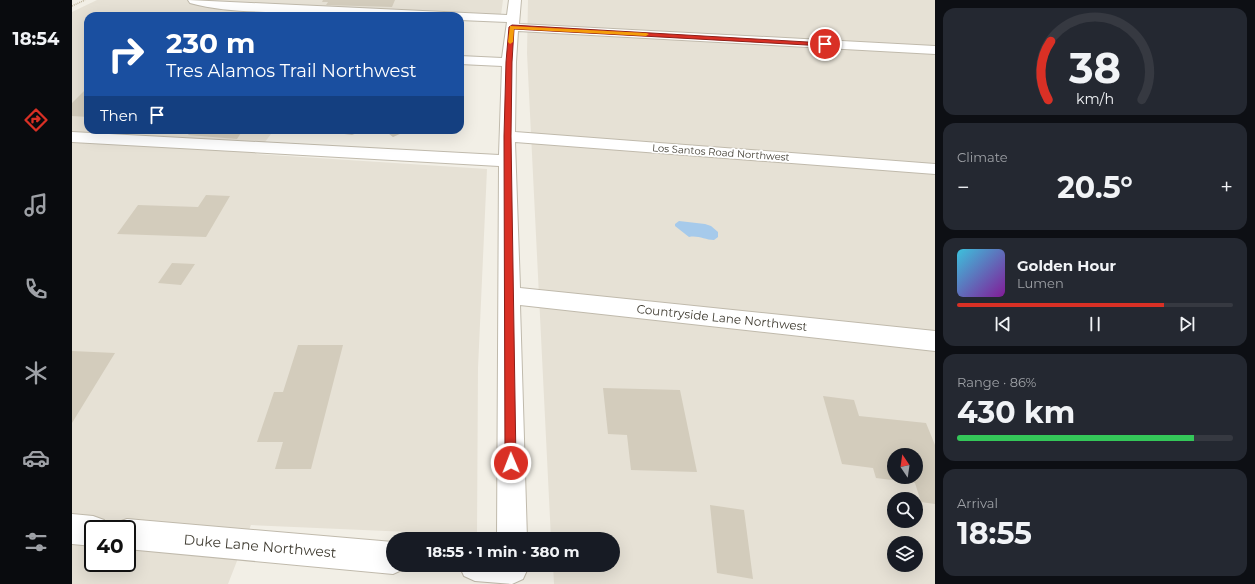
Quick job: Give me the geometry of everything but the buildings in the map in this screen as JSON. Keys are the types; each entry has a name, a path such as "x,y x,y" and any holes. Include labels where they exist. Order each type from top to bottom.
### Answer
{"street":[{"path":"194,0 208,4 251,8 351,12"},
{"path":"512,532 508,295 508,136 509,62 515,0"},
{"path":"464,17 512,23 935,50"},
{"path":"464,60 509,62"},
{"name":"Los Santos Road Northwest","path":"508,136 935,169"},
{"path":"72,137 508,161"},
{"name":"Countryside Lane Northwest","path":"508,295 935,341"},
{"path":"72,529 84,530"},
{"name":"Duke Lane Northwest","path":"136,535 386,557"}],"path":[{"path":"72,6 85,0"}],"shaded area":[{"path":"97,0 503,0 501,15 464,13 464,12 295,6 291,12 84,12 84,134 271,134 256,154 487,169 478,368 477,532 409,532 251,525 228,584 72,584 72,12"},
{"path":"528,0 935,0 935,584 554,584 553,572 620,572 620,532 551,532 527,53"}],"water":[{"path":"679,221 711,226 718,232 718,237 714,240 689,237 675,226 675,224"}],"slow traffic":[{"path":"510,42 512,27 646,34"}],"route":[{"path":"511,463 508,295 508,136 509,62 512,27 825,44"}]}
